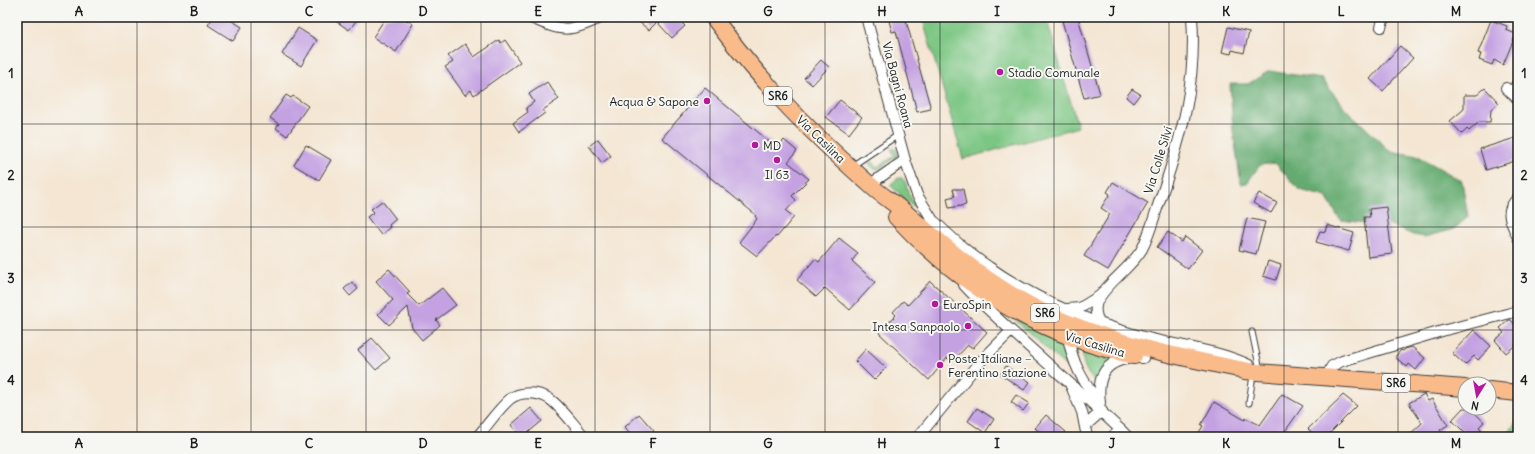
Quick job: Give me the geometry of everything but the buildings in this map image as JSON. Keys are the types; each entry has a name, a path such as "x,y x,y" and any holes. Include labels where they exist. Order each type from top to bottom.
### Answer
{"main road":[{"name":"Via Casilina","path":"713,17 769,86 811,130 869,185 912,234 932,253 953,271 1005,306 1036,322 1101,348 1143,358 1197,367 1457,387"},
{"name":"Via Casilina","path":"869,185 986,279 1011,295 1060,320 1127,344 1172,356 1257,372"},
{"path":"1497,391 1518,393"}],"street":[{"path":"529,17 549,25 569,29 583,26 602,17"},
{"name":"Via Bagni Roana","path":"866,17 905,160 917,195 935,222"},
{"name":"Via Colle Silvi","path":"1102,294 1132,263 1142,249 1172,164 1184,117 1191,79 1194,52 1192,17"},
{"path":"1512,93 1518,83"},
{"path":"869,185 905,160"},
{"path":"1518,198 1512,204 1509,211 1518,238"},
{"path":"935,222 953,253"},
{"path":"935,222 965,249 992,269 1063,309 1099,323 1152,339 1234,359 1257,372"},
{"path":"953,271 974,296 1011,331 1101,408 1125,434 1112,437"},
{"path":"1063,309 1080,308 1102,294"},
{"path":"1099,323 1096,309 1097,302 1102,294"},
{"path":"1011,295 1068,336 1071,354 1076,368 1101,408"},
{"path":"1326,377 1332,366 1342,361 1442,331 1518,311"},
{"path":"918,437 978,364 1011,331"},
{"path":"1085,426 1101,408 1099,393 1100,383 1102,376 1108,368 1122,359 1143,358"},
{"path":"1068,381 1077,399 1087,437"},
{"path":"477,437 509,400 518,395 530,394 543,396 552,401 585,437"}],"lane":[{"path":"850,167 898,135"},
{"path":"1249,403 1257,372 1252,332"}],"green space":[{"name":"Stadio Comunale","path":"922,17 1046,17 1078,127 963,159"},
{"path":"1269,71 1322,79 1345,108 1390,151 1418,156 1462,181 1468,217 1454,229 1424,237 1413,235 1376,219 1365,223 1340,220 1326,197 1300,190 1275,163 1260,165 1247,183 1241,184 1233,131 1230,84 1248,84"},
{"path":"891,149 896,149 898,153 897,156 879,169 874,169 868,163 872,161 877,167 895,156"},
{"path":"898,178 902,178 905,181 909,195 920,212 891,186 891,184"},
{"path":"1010,315 1062,342 1074,374"},
{"path":"1083,349 1113,358 1096,382 1089,375 1085,367"},
{"path":"1518,419 1518,437 1506,437"}],"place":[{"name":"Stadio Comunale","path":"1000,72"},
{"name":"Acqua & Sapone","path":"707,101"},
{"name":"MD","path":"755,145"},
{"name":"Il 63","path":"777,160"},
{"name":"EuroSpin","path":"935,304"},
{"name":"Intesa Sanpaolo","path":"968,326"},
{"name":"Poste Italiane – Ferentino stazione","path":"940,365"}]}
